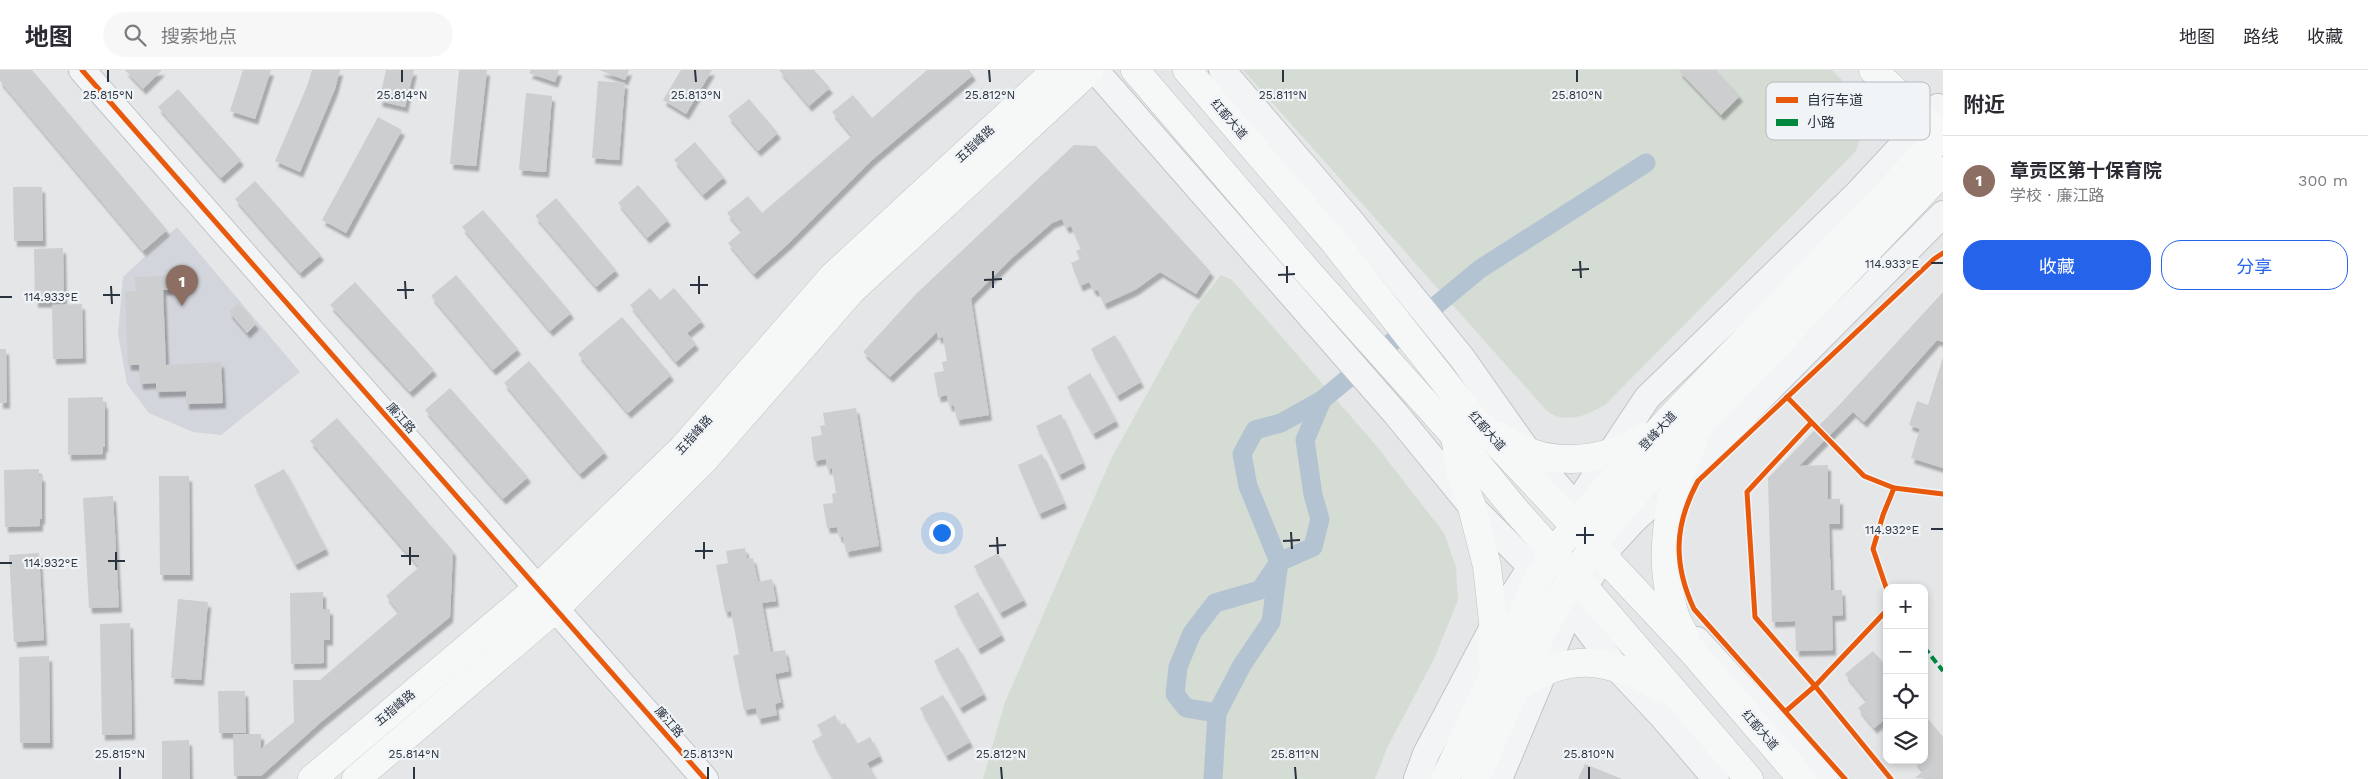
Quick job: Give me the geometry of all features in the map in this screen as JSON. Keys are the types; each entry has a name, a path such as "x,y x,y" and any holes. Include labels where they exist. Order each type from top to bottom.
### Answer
{"main road":[{"name":"五指峰路","path":"312,779 539,587 683,448 833,276 1056,70"},
{"name":"五指峰路","path":"356,779 556,608 704,460 852,291 1090,70"},
{"name":"红都大道","path":"1135,70 1308,272 1417,393 1465,428 1589,532 1802,779"},
{"name":"红都大道","path":"1187,70 1335,243 1440,376 1465,428 1542,560 1681,700 1749,779"},
{"path":"1873,70 1887,82"},
{"path":"1901,70 1909,82"},
{"path":"1930,112 1939,125"},
{"name":"登峰大道","path":"1930,135 1939,125"},
{"name":"登峰大道","path":"1475,779 1517,687 1572,592 1589,532 1607,487 1925,140"},
{"name":"登峰大道","path":"1445,779 1492,677 1542,560 1621,512 1700,425 1943,171"},
{"path":"1492,677 1494,625 1487,566 1472,508 1461,476 1465,428 1504,439 1529,453 1570,460 1586,459 1610,454 1632,445 1674,414"},
{"path":"1692,651 1675,616 1666,566 1666,542 1671,500 1677,480 1700,425"},
{"path":"1517,687 1543,672 1570,664 1586,663 1616,667 1635,674 1681,700"}],"street":[{"name":"廉江路","path":"82,70 293,312 539,587 705,779"},
{"path":"1095,70 1279,283 1396,414 1472,508 1542,560 1494,625 1426,754 1417,779"},
{"path":"1222,70 1350,220 1462,358 1529,453 1589,532 1675,616 1825,779"},
{"path":"1589,532 1610,454 1647,398 1856,195 1921,140"},
{"path":"1589,532 1633,521 1677,480 1943,214"},
{"path":"1572,592 1616,667 1661,715 1716,779"},
{"path":"1499,779 1543,672 1572,592"}],"shaded area":[{"path":"1243,70 1832,70 1841,79 1844,82 1766,82 1766,140 1859,140 1856,151 1605,405 1592,412 1571,418 1557,416 1546,409"},
{"path":"177,227 300,372 221,435 193,432 149,413 127,384 118,334 123,277"},
{"path":"1221,275 1232,280 1374,443 1444,533 1456,567 1458,600 1434,659 1387,748 1375,779 983,779 1005,702 1112,457 1194,309"}],"building":[{"path":"0,70 32,70 167,230 143,251 0,81"},
{"path":"125,70 162,70 143,89"},
{"path":"243,70 271,70 255,119 230,111"},
{"path":"312,70 340,70 335,89 300,172 275,161"},
{"path":"386,70 414,70 405,107 379,101"},
{"path":"459,70 487,70 476,166 450,164"},
{"path":"531,70 559,70 555,82 529,73"},
{"path":"599,70 629,70 625,80"},
{"path":"681,70 712,70 686,114 663,100"},
{"path":"779,70 814,70 830,88 809,106"},
{"path":"927,70 969,70 973,75 872,160 788,244 754,274 728,243 742,231 727,213 748,196 762,213 852,136 832,112 853,95 872,118"},
{"path":"1680,70 1716,70 1740,96 1721,115"},
{"path":"598,81 625,83 619,160 592,158"},
{"path":"178,89 241,160 221,178 158,107"},
{"path":"526,93 552,96 546,172 519,170"},
{"path":"749,99 778,133 758,151 728,116"},
{"path":"378,117 402,130 346,233 322,220"},
{"path":"695,142 724,177 703,195 674,160"},
{"path":"1074,145 1096,146 1211,272 1196,294 1160,272 1135,290 1104,304 1098,290 1094,291 1089,282 1080,286 1071,263 1080,259 1076,251 1081,249 1071,226 1066,228 1062,219 1052,223 1013,257 971,299 989,415 957,420 954,405 949,406 947,395 938,397 934,373 944,371 942,362 947,361 943,337 938,338 937,332 890,377 863,352 916,294"},
{"path":"255,181 321,255 300,273 235,199"},
{"path":"638,185 668,220 647,238 618,203"},
{"path":"13,187 42,187 43,241 14,241"},
{"path":"556,198 616,270 596,287 535,216"},
{"path":"483,210 571,313 550,331 462,227"},
{"path":"63,248 64,302 35,302 34,249"},
{"path":"456,275 518,349 493,370 431,296"},
{"path":"169,276 169,290 163,290 166,365 221,362 223,403 186,404 186,391 156,392 156,383 140,384 139,365 128,365 125,292 136,291 135,277"},
{"path":"355,282 434,370 410,392 330,305"},
{"path":"650,288 660,300 674,288 702,321 687,333 696,344 676,362 630,305"},
{"path":"1943,292 1943,342 1937,340 1864,422 1853,412 1799,466 1828,465 1828,499 1840,499 1840,524 1829,524 1831,590 1842,590 1843,615 1832,616 1833,650 1796,651 1795,621 1772,622 1768,478 1842,402"},
{"path":"238,303 256,324 247,333 229,312"},
{"path":"82,304 83,358 53,359 52,305"},
{"path":"622,317 671,375 628,413 578,354"},
{"path":"1115,335 1141,382 1117,396 1091,349"},
{"path":"0,349 6,349 7,403 0,403"},
{"path":"1943,357 1943,468 1911,458 1920,429 1909,425 1917,401 1928,405"},
{"path":"529,361 605,452 580,474 504,383"},
{"path":"1090,373 1116,421 1093,434 1067,387"},
{"path":"450,388 528,477 503,499 425,410"},
{"path":"103,397 103,403 105,403 105,447 103,447 103,454 68,455 68,398"},
{"path":"856,408 879,546 846,552 843,537 839,537 837,527 827,528 823,504 833,503 832,494 836,493 832,468 827,469 826,459 814,461 811,437 822,435 820,426 825,425 823,413"},
{"path":"1061,414 1083,463 1059,475 1036,426"},
{"path":"337,418 453,551 450,617 321,722 261,776 234,776 233,734 261,734 261,749 294,722 293,680 320,680 399,612 386,596 419,567 310,441"},
{"path":"1042,454 1064,503 1039,514 1018,465"},
{"path":"39,469 39,476 42,476 42,519 40,519 40,526 5,527 4,470"},
{"path":"284,469 326,549 295,565 254,485"},
{"path":"159,476 189,476 190,575 160,575"},
{"path":"113,496 119,607 89,608 83,498"},
{"path":"745,548 747,559 753,558 758,582 772,579 776,601 762,603 771,652 785,650 789,671 775,674 781,702 775,704 777,715 758,719 756,708 744,710 733,656 739,654 731,611 725,612 716,565 728,563 726,551"},
{"path":"39,553 44,640 14,642 9,555"},
{"path":"998,553 1024,600 1000,613 974,566"},
{"path":"323,592 323,609 330,609 330,640 324,640 324,663 291,664 290,593"},
{"path":"978,592 1002,635 978,649 954,606"},
{"path":"178,599 208,602 201,680 171,678"},
{"path":"130,623 132,734 102,735 100,624"},
{"path":"958,647 984,694 960,708 934,661"},
{"path":"1873,651 1883,662 1883,721 1874,728 1858,708 1867,701 1845,674"},
{"path":"49,656 50,743 20,743 19,657"},
{"path":"218,691 245,691 246,733 219,733"},
{"path":"943,695 970,742 946,756 920,708"},
{"path":"835,715 840,725 845,723 857,744 870,737 880,756 867,763 876,779 833,779 812,741 823,735 817,725"},
{"path":"1928,719 1943,737 1943,779 1915,778 1923,771 1917,764 1928,764"},
{"path":"189,740 190,779 162,779 162,741"},
{"path":"1585,764 1622,779 1578,779"}],"waterway":[{"path":"1213,779 1217,713 1186,708 1175,694 1178,667 1192,633 1215,603 1260,590 1279,562 1313,547 1320,519 1313,495 1305,440 1322,400 1480,269 1646,163"},
{"path":"1217,713 1242,665 1271,622 1279,562 1248,486 1242,454 1255,430 1281,423 1322,400"}],"marked path":[{"path":"1928,652 1943,671"}],"cycle path":[{"path":"82,70 705,779"},
{"path":"1845,779 1694,609 1682,576 1679,545 1681,529 1684,513 1698,481 1934,259 1943,253"},
{"path":"1787,397 1864,476 1894,488 1943,494"},
{"path":"1811,423 1747,492 1755,617 1815,686 1891,779"},
{"path":"1885,584 1873,549 1883,515 1894,488"},
{"path":"1786,711 1815,686 1883,614"}],"place":[{"name":"章贡区第十保育院","path":"182,306"}]}
